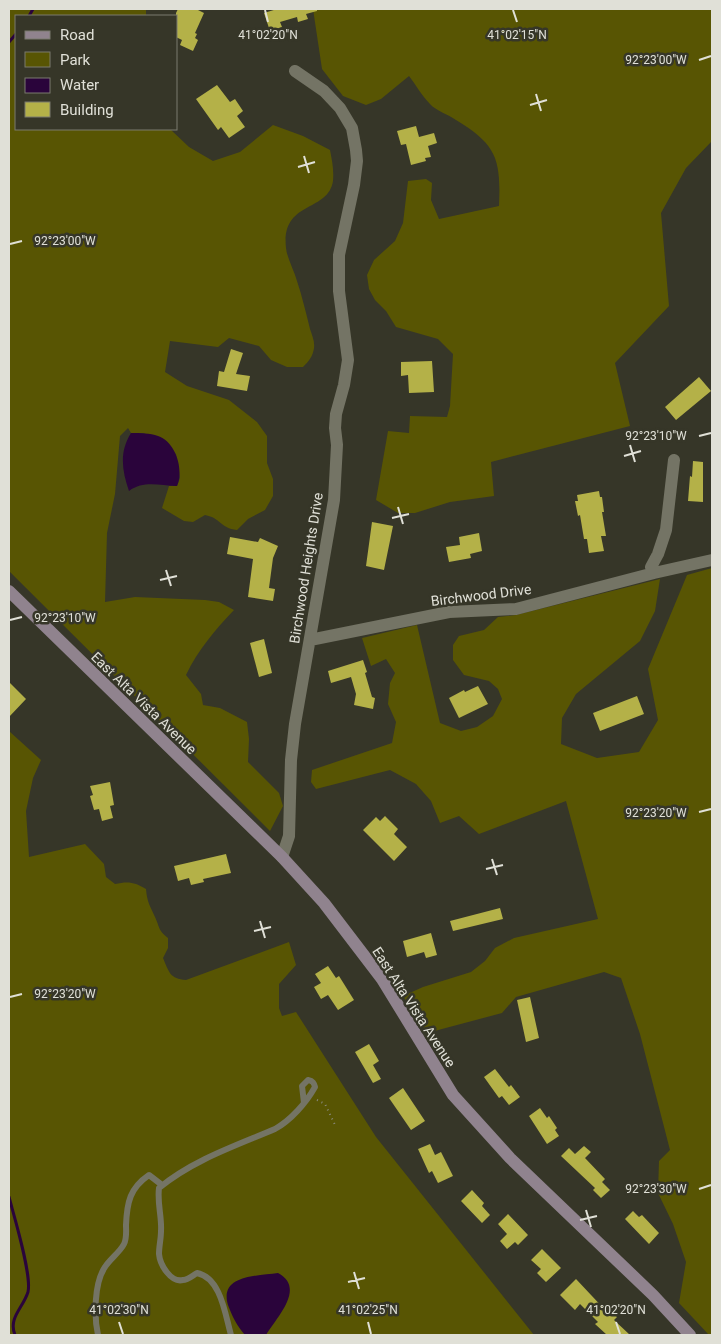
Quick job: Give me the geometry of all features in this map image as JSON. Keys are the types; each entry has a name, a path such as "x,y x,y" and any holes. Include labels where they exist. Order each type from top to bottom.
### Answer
{"main road":[{"name":"East Alta Vista Avenue","path":"9,591 282,857 324,903 382,979 453,1095 510,1158 653,1295 690,1335"}],"street":[{"name":"Birchwood Heights Drive","path":"282,857 289,836 292,751 295,724 334,500 337,445 336,414 344,385 348,360 339,291 339,255 357,162 352,128 340,108 324,91 295,71"},
{"path":"654,573 651,567 658,554 666,530 674,460"},
{"name":"Birchwood Drive","path":"310,640 449,612 516,609 712,560"}],"lane":[{"path":"231,1335 218,1293 212,1282 205,1275 197,1273 185,1280 177,1281 164,1269 159,1257 161,1231 159,1188 171,1177 190,1166 287,1122 305,1100"},
{"path":"98,1335 96,1313 98,1289 103,1269 124,1244 131,1194 135,1186 149,1175 162,1185"}],"path":[{"path":"305,1100 325,1104 335,1125"}],"green space":[{"path":"9,9 146,9 146,15 15,15 15,130 171,130 189,147 213,161 240,152 273,125 303,136 330,150 333,165 333,181 329,191 323,198 297,214 286,233 287,252 314,341 313,353 307,363 303,367 287,367 271,360 259,346 229,338 218,347 170,341 165,372 187,386 229,400 257,422 267,436 267,463 273,479 273,496 265,510 248,519 237,530 231,529 214,518 205,515 193,522 184,521 162,508 169,486 177,486 180,478 176,454 144,433 131,433 128,428 120,436 115,494 107,533 105,602 135,597 205,600 219,602 234,610 207,641 186,675 201,694 203,705 220,708 247,722 249,739 248,762 279,793 283,806 270,831 9,571"},
{"path":"313,9 712,9 712,141 686,168 661,213 669,306 615,363 630,426 491,462 494,496 450,502 415,513 398,513 376,500 388,431 409,433 410,416 447,417 450,406 453,354 438,339 396,327 386,311 375,300 369,289 367,275 374,260 395,241 403,223 408,181 426,179 432,183 431,200 439,219 499,206 499,176 494,155 480,137 433,106 424,98 409,76 381,99 366,105 343,96 322,69"},
{"path":"712,568 712,1335 709,1335 679,1303 686,1262 673,1224 658,1193 659,1161 670,1150 640,1034 621,978 604,972 516,997 502,1013 427,1033 403,996 423,987 471,972 485,961 495,948 514,938 598,919 566,801 479,834 459,816 440,823 431,801 416,784 390,770 316,789 311,782 312,770 392,743 396,722 388,704 390,683 395,673 386,659 371,666 362,638 417,625 440,723 461,731 477,727 493,716 502,699 498,689 489,681 464,675 453,660 453,645 459,636 484,630 498,617 516,615 660,579 655,611 640,641 576,694 562,718 561,744 597,758 639,752 658,720 648,669 687,575"},
{"path":"9,731 41,760 33,778 26,811 29,857 85,844 104,864 106,877 115,884 131,883 146,889 149,904 160,929 168,938 168,948 163,958 173,976 186,980 289,942 296,965 279,984 279,1008 282,1016 296,1012 376,1137 534,1335 9,1335"}],"water":[{"path":"131,433 155,435 170,444 179,465 180,472 177,486 152,484 140,486 129,491 125,476 123,454"},
{"path":"278,1273 286,1279 289,1286 287,1303 266,1335 245,1335 235,1321 228,1305 227,1295 229,1288 234,1282 242,1279"}],"building":[{"path":"178,9 196,9 204,13 195,33 197,34 195,38 198,40 193,51 180,45 182,40 178,38 178,15 176,13"},
{"path":"277,9 317,9 317,11 306,14 308,19 298,22 297,17 280,22 282,27 270,31 264,13"},
{"path":"217,85 230,102 235,99 243,111 237,116 245,127 229,138 221,127 218,130 196,99"},
{"path":"416,126 419,137 434,133 437,143 428,146 431,157 425,158 426,161 411,165 406,144 401,145 397,131"},
{"path":"231,349 243,353 236,374 250,376 247,391 217,386 219,371 224,372"},
{"path":"432,361 434,392 409,393 408,375 401,376 401,362"},
{"path":"699,377 711,391 676,420 665,407"},
{"path":"693,461 703,462 703,502 688,501"},
{"path":"599,491 600,497 602,497 604,512 602,512 606,536 601,536 604,551 589,553 587,539 584,539 580,515 578,516 575,501 578,501 577,495"},
{"path":"372,522 393,526 384,570 366,566"},
{"path":"479,533 482,551 470,554 471,558 449,562 446,547 460,545 459,537"},
{"path":"230,537 258,542 260,538 278,546 273,558 269,588 275,589 273,601 248,597 253,559 227,554"},
{"path":"264,639 272,673 259,677 250,643"},
{"path":"363,660 372,697 375,698 373,709 354,705 356,694 351,677 331,683 328,671"},
{"path":"9,682 26,699 9,717"},
{"path":"478,686 488,704 459,718 449,698 464,690 465,692"},
{"path":"637,696 644,714 600,731 593,713"},
{"path":"110,782 114,805 110,806 113,818 102,821 99,809 94,810 90,796 93,795 90,786"},
{"path":"385,816 398,829 394,834 407,847 394,861 363,830 376,817 380,821"},
{"path":"226,854 231,873 203,879 204,882 191,885 189,878 178,881 174,866"},
{"path":"500,908 503,919 453,931 450,921"},
{"path":"431,933 437,955 426,958 424,952 407,957 403,941"},
{"path":"328,966 336,978 339,976 354,1000 338,1010 328,995 321,999 314,987 321,983 315,974"},
{"path":"530,997 539,1038 526,1042 517,1000"},
{"path":"369,1044 379,1061 373,1065 381,1079 373,1083 355,1052"},
{"path":"495,1069 509,1087 511,1085 520,1097 509,1105 502,1096 499,1098 484,1077"},
{"path":"403,1088 425,1121 411,1130 389,1098"},
{"path":"540,1108 547,1118 549,1116 557,1128 555,1130 559,1136 547,1144 529,1116"},
{"path":"430,1144 435,1155 441,1152 453,1176 438,1183 432,1171 429,1173 418,1149"},
{"path":"584,1146 591,1152 585,1158 605,1179 602,1182 610,1190 601,1198 593,1190 595,1188 561,1156 569,1148 575,1154"},
{"path":"472,1190 484,1203 482,1206 490,1215 482,1223 461,1201"},
{"path":"633,1211 639,1217 642,1215 659,1233 649,1244 625,1219"},
{"path":"508,1214 528,1235 518,1245 515,1242 507,1249 500,1241 507,1234 498,1224"},
{"path":"542,1249 561,1268 546,1282 537,1273 541,1269 531,1260"},
{"path":"576,1279 607,1312 609,1309 617,1317 614,1320 630,1335 607,1335 595,1324 598,1322 580,1304 575,1310 560,1295"}],"waterway":[{"path":"30,15 33,9"},
{"path":"9,42 15,35"},
{"path":"9,1197 22,1245 29,1284 26,1298 13,1323 15,1335"}]}
